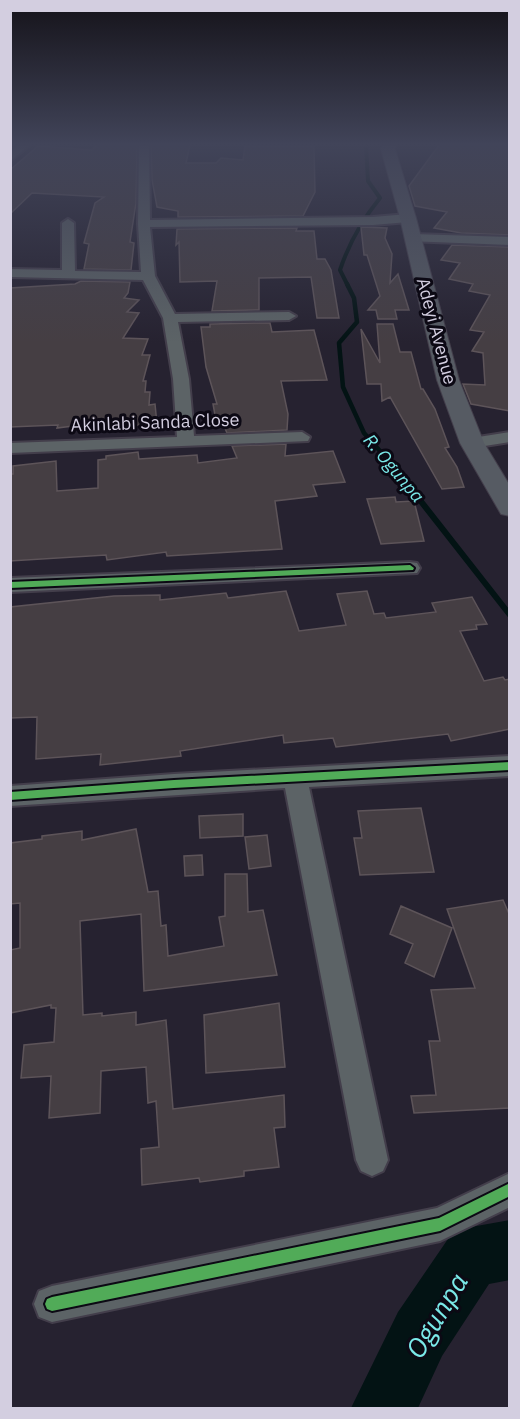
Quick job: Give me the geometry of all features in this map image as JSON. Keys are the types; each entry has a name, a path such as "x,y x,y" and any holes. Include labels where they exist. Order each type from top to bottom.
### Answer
{"street":[{"path":"144,211 148,276 170,318 181,380 186,440"},
{"name":"Adeyi Avenue","path":"405,211 448,380 472,443 510,508"},
{"path":"144,224 373,221 510,241"},
{"path":"68,223 69,273"},
{"path":"10,273 148,276"},
{"path":"170,318 289,316"},
{"name":"Akinlabi Sanda Close","path":"10,448 302,437"},
{"path":"472,443 510,437"},
{"path":"10,585 410,568"},
{"path":"10,796 295,777 510,766"},
{"path":"295,777 372,1160"},
{"path":"51,1304 440,1224 510,1189"}],"building":[{"path":"93,211 135,211 130,242 134,243 131,270 84,269 89,244 84,243"},
{"path":"178,211 305,211 303,216 178,217"},
{"path":"443,211 510,211 510,235 461,233 434,228 447,212"},
{"path":"361,227 387,228 385,238 392,254 390,283 398,274 409,310 395,310 397,319 378,319 376,310 368,310 380,296 367,255 364,255"},
{"path":"297,228 296,231 314,231 317,259 325,259 331,270 339,318 317,318 311,277 259,278 259,310 212,311 217,281 180,282 179,242 176,245 177,229"},
{"path":"452,245 510,247 510,411 471,404 463,384 485,385 483,353 472,351 484,332 470,330 490,295 469,291 473,284 449,279 460,263 441,260"},
{"path":"81,281 130,282 128,293 124,298 139,300 127,312 139,313 123,338 148,339 142,355 150,355 143,381 146,381 145,392 150,392 149,405 155,404 157,424 105,427 104,422 57,428 58,425 10,427 10,288 75,284"},
{"path":"270,323 272,332 314,330 327,380 281,381 288,414 287,430 227,433 224,426 217,426 213,404 217,404 206,367 201,327 210,327 210,324"},
{"path":"377,324 393,324 400,352 411,352 421,389 435,409 449,447 445,448 457,467 464,487 442,489 390,397 382,401 381,384 367,384 361,329 380,363"},
{"path":"286,444 285,456 333,451 345,482 313,485 317,496 275,501 282,549 167,556 166,552 107,560 106,555 10,561 10,474 13,474 13,466 56,461 57,491 98,488 98,460 106,459 106,456 138,452 139,459 197,455 198,463 237,458 232,446"},
{"path":"395,497 396,502 414,501 424,541 381,544 367,499"},
{"path":"286,591 299,631 346,625 337,594 367,591 374,614 384,613 386,618 436,612 432,603 472,597 487,624 476,625 477,629 460,631 484,681 503,677 505,680 510,679 510,729 451,741 448,734 336,747 333,738 284,743 283,735 180,751 181,756 100,765 101,754 36,759 37,717 10,718 10,607 114,596 160,595 160,600 226,593 228,598"},
{"path":"421,808 434,872 360,875 354,838 362,838 358,811"},
{"path":"243,814 243,836 200,838 199,816"},
{"path":"136,829 148,892 158,891 161,926 166,925 168,956 224,946 219,917 225,916 225,874 247,874 248,912 263,910 277,975 144,991 141,914 80,921 83,1015 102,1013 102,1016 136,1012 136,1025 166,1020 173,1109 284,1095 285,1127 274,1128 279,1167 244,1171 244,1176 200,1182 199,1178 142,1185 141,1149 159,1147 156,1101 148,1103 146,1067 101,1071 100,1113 49,1118 51,1076 21,1078 24,1045 54,1042 56,1008 51,1008 51,1005 10,1013 10,950 20,948 20,903 10,904 10,843 82,831 82,840"},
{"path":"267,835 271,866 249,869 245,837"},
{"path":"202,855 203,875 185,876 184,856"},
{"path":"503,900 510,916 510,1108 414,1113 411,1096 436,1095 429,1041 440,1041 431,990 475,988 447,909"},
{"path":"401,906 452,928 434,977 405,963 413,944 390,934"},
{"path":"279,1003 285,1067 206,1073 204,1015"}],"waterway":[{"name":"R. Ogunpa","path":"370,211 357,232 340,270 354,298 357,322 339,343 343,387 364,433 395,468"},
{"name":"R. Ogunpa","path":"394,467 510,615"},
{"name":"Ogunpa","path":"384,1408 420,1334 471,1257 510,1250"}],"cycle path":[{"path":"10,585 410,568"},
{"path":"10,796 174,784 510,766"},
{"path":"52,1304 440,1224 510,1189"}]}
